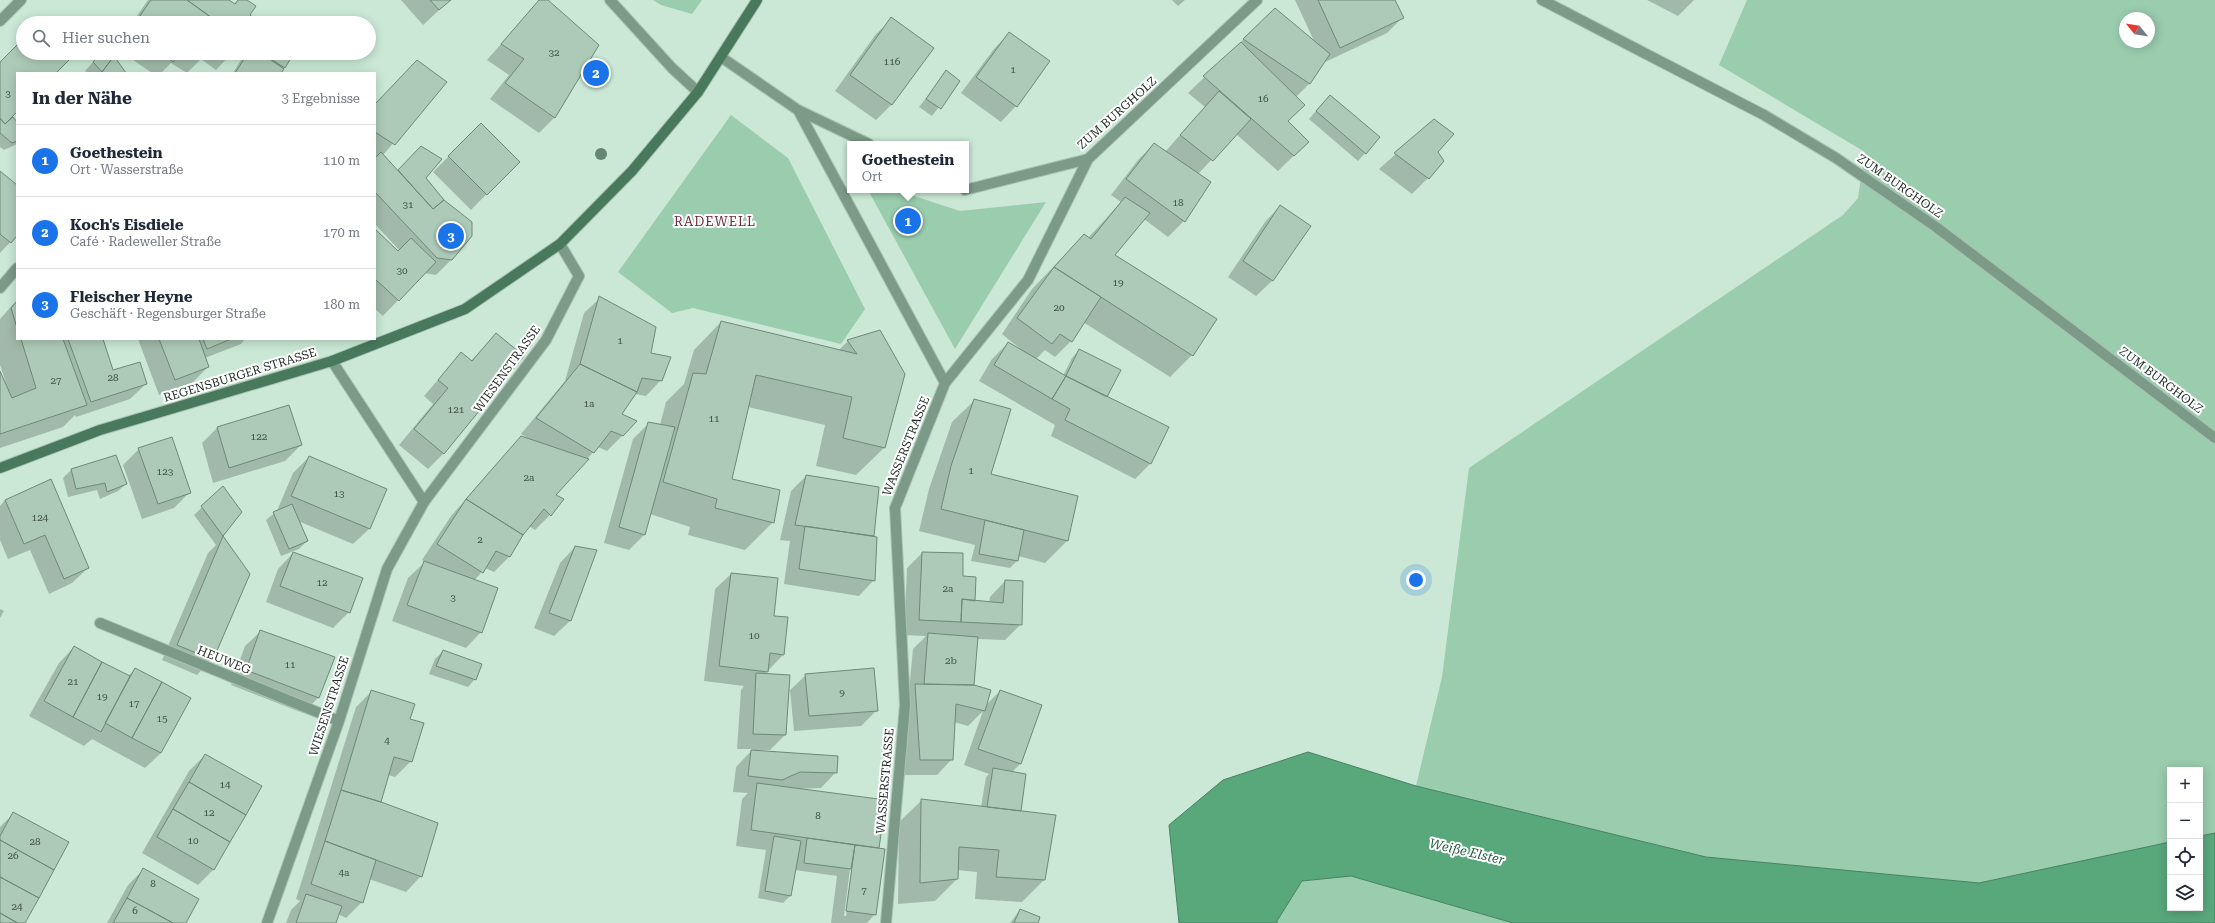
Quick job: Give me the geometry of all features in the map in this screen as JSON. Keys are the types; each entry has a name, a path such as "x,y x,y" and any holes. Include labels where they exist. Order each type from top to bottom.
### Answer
{"main road":[{"name":"REGENSBURGER STRASSE","path":"0,468 100,430 332,361 460,312 560,244 632,171 698,92 757,0"}],"street":[{"path":"0,21 21,0"},
{"path":"610,0 672,68 698,92"},
{"name":"ZUM BURGHOLZ","path":"969,189 1088,160 1257,0"},
{"name":"ZUM BURGHOLZ","path":"1542,0 1764,115 1836,158 1936,227 2215,438"},
{"path":"721,57 798,110 863,141"},
{"path":"798,110 945,383"},
{"name":"WASSERSTRASSE","path":"886,923 905,705 895,508 945,383 1028,280 1088,160"},
{"name":"WIESENSTRASSE","path":"267,923 339,721 387,569 424,502 546,340 579,276 560,244"},
{"path":"0,288 16,269"},
{"path":"332,361 424,502"},
{"name":"HEUWEG","path":"100,623 339,721"}],"shaded area":[{"path":"653,0 702,0 692,14 661,5"},
{"path":"1747,0 2215,0 2215,833 2203,835 2203,767 2167,767 2167,843 1979,883 1706,857 1416,786 1442,677 1469,468 1843,215 1858,198 1865,152 1719,65"},
{"path":"731,115 788,158 865,309 841,344 693,308 672,313 618,272"},
{"path":"870,193 905,193 960,211 1046,202 955,349"},
{"path":"1351,876 1513,923 1277,923 1302,881"}],"water":[{"name":"Weiße Elster","path":"1308,752 1416,786 1706,857 1979,883 2167,843 2167,911 2203,911 2203,835 2215,833 2215,923 1513,923 1351,876 1302,881 1277,923 1179,923 1169,825 1223,780"}],"building":[{"path":"151,0 187,0 209,16 140,16"},
{"path":"187,0 229,0 235,4 238,0 247,0 256,6 250,15 251,16 209,16"},
{"path":"430,0 451,0 439,10"},
{"path":"539,0 548,0 599,45 555,118 505,83 524,59 501,44"},
{"path":"1318,0 1395,0 1404,18 1340,48"},
{"path":"1275,8 1330,54 1310,84 1243,39"},
{"path":"891,17 934,48 892,105 850,75"},
{"path":"1009,32 1050,61 1017,107 976,77"},
{"path":"1241,42 1305,105 1288,121 1309,142 1294,156 1203,76"},
{"path":"16,46 16,60 69,60 57,72 16,72 16,113 5,124 0,118 0,62"},
{"path":"95,60 111,60 102,72 93,62"},
{"path":"111,60 117,60 125,72 102,72"},
{"path":"243,60 271,60 284,69 282,72 236,72"},
{"path":"272,60 290,60 285,68"},
{"path":"417,60 447,82 395,145 376,133 376,103"},
{"path":"946,70 960,81 941,109 926,99"},
{"path":"1219,91 1251,119 1213,161 1180,135"},
{"path":"1330,95 1380,137 1366,154 1316,111"},
{"path":"13,117 16,121 16,141 12,143 0,133 0,118 5,124"},
{"path":"1434,119 1454,134 1438,152 1444,161 1429,179 1394,153"},
{"path":"481,123 520,162 487,195 448,156"},
{"path":"1154,143 1211,182 1185,222 1126,179"},
{"path":"421,146 442,159 426,178 444,200 433,209 398,170"},
{"path":"381,152 433,209 444,200 472,222 472,236 452,260 437,258 376,193 376,157"},
{"path":"0,171 16,184 16,237 11,243 0,234"},
{"path":"1125,197 1150,213 1115,255 1217,319 1193,356 1054,267 1084,234 1091,239"},
{"path":"1280,205 1311,226 1273,281 1243,261"},
{"path":"376,230 398,251 411,238 436,262 399,301 376,280"},
{"path":"1054,267 1101,297 1072,342 1060,334 1052,344 1017,318"},
{"path":"599,296 656,327 651,353 671,357 662,381 642,378 637,392 580,364"},
{"path":"16,302 16,325 11,308"},
{"path":"721,321 857,354 847,340 880,330 905,374 885,448 843,438 852,397 756,375 732,479 780,490 774,523 715,508 717,499 663,482 693,373 706,374"},
{"path":"496,333 524,356 444,454 414,429 448,388 438,380 461,352 472,361"},
{"path":"21,340 63,340 87,405 0,434 0,371 12,398 36,388"},
{"path":"68,340 103,340 113,370 140,362 147,384 91,402"},
{"path":"159,340 199,340 209,367 175,380"},
{"path":"203,340 229,340 207,349"},
{"path":"1008,342 1066,376 1052,399 994,365"},
{"path":"1079,349 1121,370 1107,397 1066,376"},
{"path":"580,364 637,392 622,414 637,421 623,436 611,431 594,453 536,418"},
{"path":"1066,376 1169,427 1151,464 1065,420 1070,409 1052,399"},
{"path":"974,399 1011,409 991,474 1078,496 1068,541 941,509 951,466"},
{"path":"289,405 302,445 229,468 217,427"},
{"path":"648,422 675,427 645,535 619,527"},
{"path":"521,436 589,459 556,495 564,499 551,516 544,509 523,535 466,499"},
{"path":"172,437 191,493 158,504 138,448"},
{"path":"116,455 127,484 107,492 105,483 76,489 71,469"},
{"path":"309,456 387,489 370,529 291,496"},
{"path":"806,475 879,487 874,536 795,525"},
{"path":"51,479 89,568 64,579 45,535 24,544 5,500"},
{"path":"223,486 242,512 223,536 201,506"},
{"path":"466,499 523,535 510,557 496,551 483,573 437,544"},
{"path":"292,504 308,541 289,549 273,512"},
{"path":"985,520 1024,530 1018,561 979,554"},
{"path":"805,526 877,537 875,581 799,569"},
{"path":"223,536 250,574 213,660 177,645"},
{"path":"575,546 597,550 571,621 549,613"},
{"path":"293,552 363,578 350,613 280,586"},
{"path":"922,552 963,553 963,576 976,577 975,601 962,599 961,622 919,620"},
{"path":"424,561 498,588 482,633 407,605"},
{"path":"731,573 778,578 774,616 788,617 784,655 770,653 768,672 719,666"},
{"path":"1005,580 1023,581 1022,625 961,622 962,599 1003,603"},
{"path":"260,630 335,657 319,698 246,670"},
{"path":"928,633 978,637 974,685 924,684"},
{"path":"74,646 102,662 73,717 44,701"},
{"path":"443,650 482,664 476,680 436,666"},
{"path":"102,662 130,676 101,732 73,717"},
{"path":"135,668 162,682 132,738 105,723"},
{"path":"874,668 878,711 809,716 805,674"},
{"path":"756,673 790,675 786,735 753,734"},
{"path":"162,682 191,698 161,753 132,738"},
{"path":"915,684 974,685 991,690 985,711 956,704 953,760 920,760"},
{"path":"371,690 415,704 410,719 424,723 412,762 394,757 381,802 341,790"},
{"path":"1000,690 1042,705 1021,764 978,749"},
{"path":"751,750 838,756 837,773 800,772 782,780 748,776"},
{"path":"205,754 262,786 246,815 189,782"},
{"path":"993,768 1026,774 1021,811 987,807"},
{"path":"189,782 246,815 230,842 173,809"},
{"path":"757,783 886,800 879,848 751,830"},
{"path":"341,790 381,802 438,823 422,877 325,841"},
{"path":"921,799 1056,815 1045,880 996,877 999,850 959,847 958,879 920,883"},
{"path":"173,809 230,842 214,870 157,837"},
{"path":"13,812 69,842 54,870 0,840 0,836"},
{"path":"774,836 801,841 791,896 765,891"},
{"path":"807,838 855,845 851,869 804,863"},
{"path":"0,840 54,870 39,898 0,877"},
{"path":"325,841 376,860 363,903 311,884"},
{"path":"855,845 885,849 876,915 846,911"},
{"path":"143,868 199,899 186,923 173,923 127,898"},
{"path":"0,877 39,898 25,923 18,923 0,913"},
{"path":"306,894 342,906 336,923 296,923"},
{"path":"127,898 173,923 113,923"},
{"path":"1020,909 1040,917 1038,923 1014,923"},
{"path":"0,913 17,923 0,923"}],"place":[{"name":"Koch's Eisdiele","path":"596,73"},
{"name":"Goethestein","path":"908,221"},
{"name":"Fleischer Heyne","path":"451,236"}],"district":[{"name":"RADEWELL","path":"715,221"}]}
